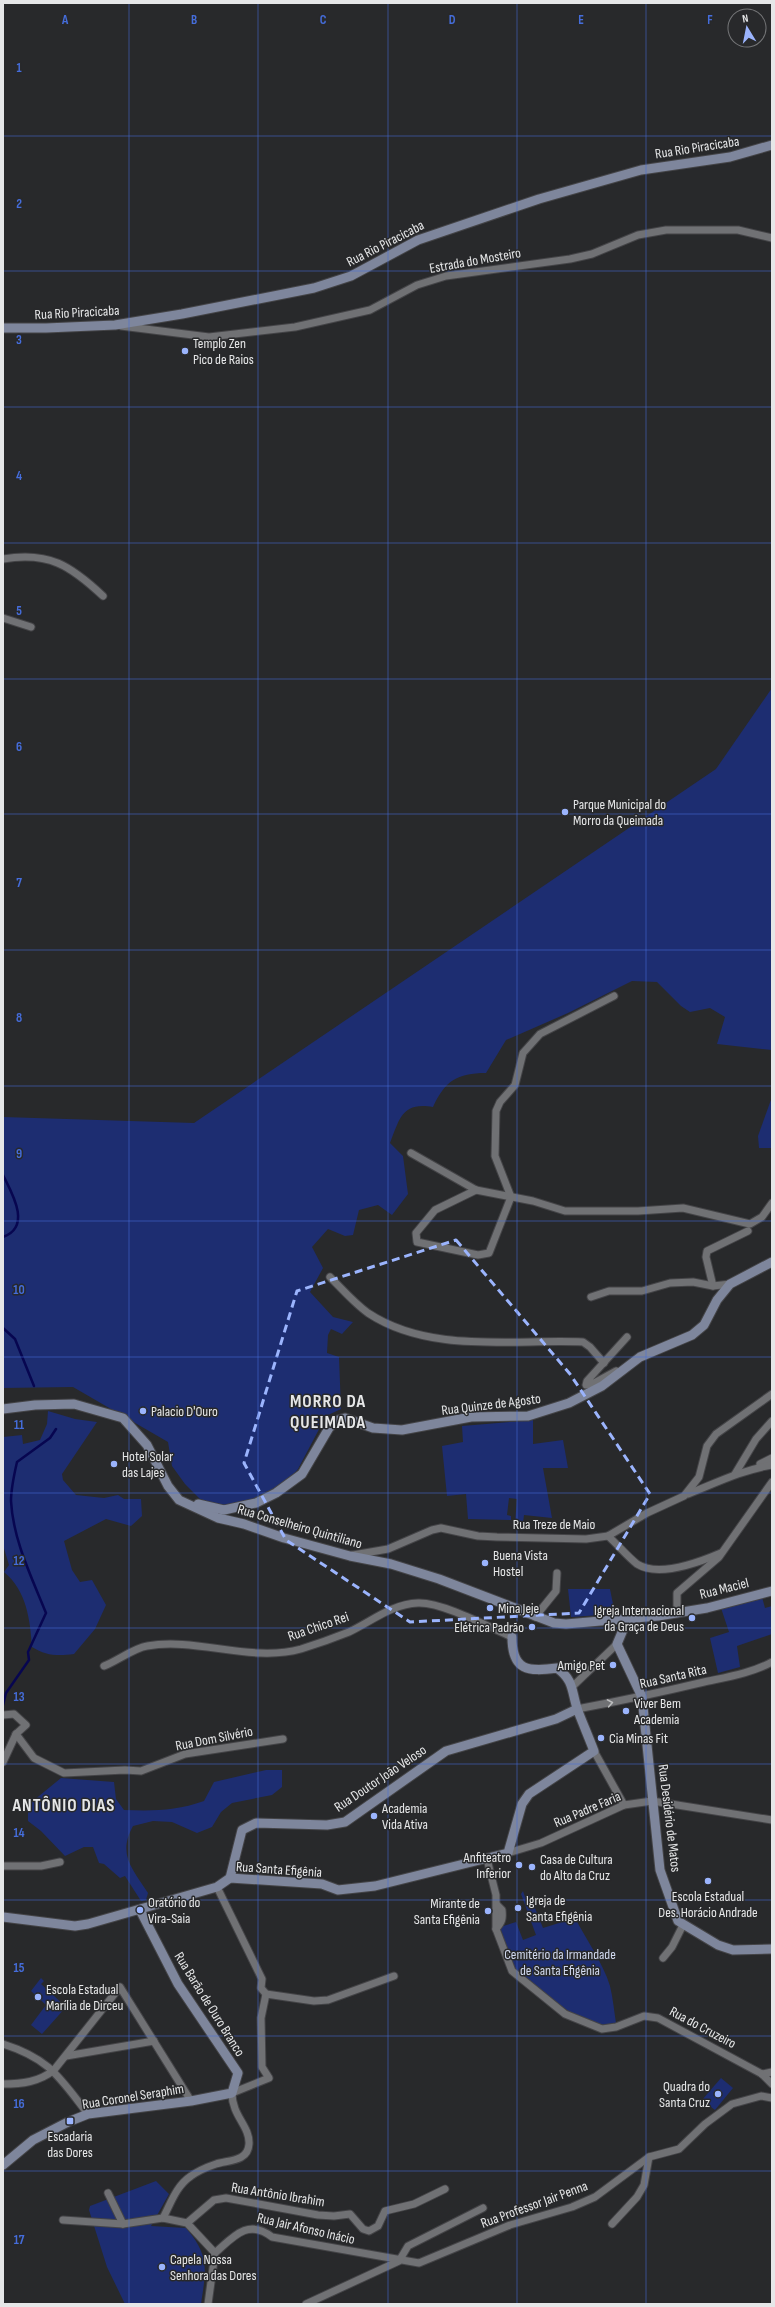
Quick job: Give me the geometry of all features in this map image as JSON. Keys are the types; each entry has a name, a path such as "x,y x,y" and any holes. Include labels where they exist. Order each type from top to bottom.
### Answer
{"street":[{"name":"Rua Rio Piracicaba","path":"3,328 115,325 182,314 330,283 351,276 418,240 540,199 641,170 730,157 772,145"},
{"name":"Estrada do Mosteiro","path":"115,325 209,337 295,327 370,310 417,285 432,280 501,268 570,259 592,254 624,240 666,230 738,230 772,238"},
{"path":"3,559 16,557 39,558 59,562 82,576 103,596"},
{"path":"3,618 31,627"},
{"path":"476,1190 435,1210 416,1233 417,1242 478,1255 486,1255 494,1242 511,1196 494,1156 496,1111 500,1102 516,1085 523,1053 540,1034 614,996"},
{"path":"411,1152 476,1190 511,1196 565,1211 578,1212 689,1209 746,1224 753,1223 762,1217 772,1204"},
{"path":"713,1286 706,1257 707,1251 748,1231"},
{"name":"Rua Quinze de Agosto","path":"179,1500 224,1510 256,1503 276,1493 302,1474 329,1428 338,1420 345,1418 373,1428 402,1430 471,1417 528,1416 555,1409 592,1392 632,1362 699,1330 730,1284 772,1262"},
{"path":"330,1277 367,1312 403,1330 446,1339 583,1342 590,1347 604,1363"},
{"path":"592,1297 609,1292 642,1291 670,1283 693,1282 713,1286 730,1284"},
{"path":"627,1338 587,1381 587,1385 594,1383 632,1362"},
{"name":"Rua Treze de Maio","path":"350,1556 388,1549 432,1530 441,1528 478,1536 497,1537 586,1539 608,1536 647,1513 684,1496 699,1477 707,1446 716,1434 772,1394"},
{"name":"Rua Conselheiro Quintiliano","path":"3,1409 35,1404 74,1404 123,1418 147,1445 168,1486 179,1500 218,1518 244,1524 284,1538 350,1556 391,1564 439,1578 483,1594 535,1617 566,1624 628,1618"},
{"path":"735,1474 756,1439 772,1421"},
{"path":"684,1496 735,1474 753,1468 772,1458"},
{"path":"753,1468 772,1465"},
{"path":"677,1613 677,1593 693,1577 716,1561 721,1552 752,1514 772,1482"},
{"path":"608,1536 638,1564 650,1569 669,1568 698,1563 721,1552"},
{"path":"535,1617 556,1591 557,1573"},
{"name":"Rua Maciel","path":"628,1618 677,1613 706,1608 772,1590"},
{"name":"Rua Chico Rei","path":"104,1666 137,1648 155,1645 258,1652 299,1649 350,1631 394,1609 419,1603 432,1604 512,1637"},
{"path":"573,1686 616,1644 628,1618"},
{"path":"512,1637 512,1648 516,1660 523,1667 541,1670 557,1668 565,1673 573,1686 577,1709 594,1751 624,1805"},
{"name":"Rua Desidério de Matos","path":"616,1644 642,1697 660,1870 678,1921 718,1946 733,1950 772,1949"},
{"name":"Rua Santa Rita","path":"577,1709 642,1697 733,1676 763,1667 772,1662"},
{"name":"Rua Doutor João Veloso","path":"230,1878 242,1830 256,1823 327,1825 345,1822 446,1751 556,1719 577,1709"},
{"path":"3,1715 14,1714 26,1725 16,1734 3,1762"},
{"name":"Rua Dom Silvério","path":"16,1734 34,1758 64,1773 125,1770 141,1771 185,1754 283,1739"},
{"path":"508,1853 522,1804 529,1794 594,1751"},
{"name":"Rua Padre Faria","path":"508,1853 541,1843 624,1805 652,1801 772,1820"},
{"name":"Rua Santa Efigênia","path":"3,1917 75,1926 140,1910 217,1888 230,1878 322,1884 338,1890 353,1889 375,1886 508,1853"},
{"name":"Rua do Cruzeiro","path":"487,1859 496,1895 496,1929 512,1971 565,2014 602,2029 616,2027 644,2016 658,2018 762,2074 772,2084"},
{"path":"3,1866 41,1866 60,1862"},
{"path":"217,1888 262,1979 261,1988 266,1994 314,2001 328,2000 394,1976"},
{"name":"Rua Barão de Ouro Branco","path":"140,1910 178,1984 238,2074 232,2093"},
{"path":"663,1958 672,1947 683,1925"},
{"path":"3,2084 32,2081 46,2076 54,2070 120,1986 191,2101"},
{"path":"163,2218 178,2187 191,2176 218,2163 236,2160 248,2149 248,2137 233,2107 232,2093 270,2078 262,2067 261,2018 266,1994"},
{"path":"66,2056 154,2042"},
{"path":"3,2044 26,2051 54,2070 88,2114"},
{"path":"762,2074 772,2072"},
{"name":"Rua Coronel Seraphim","path":"3,2165 33,2140 68,2122 88,2114 191,2101 232,2093"},
{"name":"Rua Professor Jair Penna","path":"399,2261 419,2264 510,2225 595,2197 649,2157 680,2149 705,2124 732,2104 761,2096 772,2098"},
{"path":"612,2224 636,2197 644,2185 649,2157"},
{"name":"Rua Antônio Ibrahim","path":"187,2223 214,2200 226,2198 318,2215 334,2216 350,2214 363,2229 369,2231 378,2226 384,2212 387,2210 414,2204 445,2189"},
{"path":"108,2193 123,2224"},
{"path":"306,2304 399,2261 408,2246 483,2208"},
{"path":"63,2220 123,2224 163,2218 187,2223 215,2253 208,2304"},
{"name":"Rua Jair Afonso Inácio","path":"215,2253 237,2233 250,2228 264,2230 272,2237 399,2261"}],"highlighted area":[{"path":"456,1240 570,1374 650,1494 579,1613 410,1622 286,1540 244,1463 297,1291"}],"green space":[{"path":"772,688 772,1050 717,1044 725,1017 710,1008 690,1012 681,1006 657,982 632,981 568,1013 506,1040 486,1073 476,1073 453,1080 442,1091 433,1107 423,1106 408,1110 400,1119 390,1143 403,1156 408,1194 392,1215 378,1205 359,1210 353,1235 345,1236 328,1229 312,1247 323,1268 310,1292 333,1317 353,1322 342,1334 331,1329 328,1335 327,1353 339,1357 341,1409 326,1416 298,1469 285,1484 245,1503 221,1506 200,1499 185,1484 172,1466 168,1442 73,1387 3,1388 3,1117 194,1123 716,769"},
{"path":"772,1097 772,1148 759,1148 758,1136"},
{"path":"48,1411 75,1419 97,1422 62,1474 63,1480 76,1495 104,1498 118,1495 124,1499 141,1499 142,1516 131,1526 106,1519 64,1541 72,1570 80,1582 92,1580 106,1605 95,1629 74,1654 68,1655 47,1654 32,1647 26,1606 18,1588 4,1572 9,1565 3,1545 3,1437 22,1435 23,1444 40,1440 47,1424"},
{"path":"533,1420 533,1444 563,1440 568,1468 543,1468 552,1518 524,1515 523,1523 515,1523 517,1499 509,1498 507,1515 511,1516 511,1520 468,1519 466,1494 447,1496 442,1446 463,1442 462,1426"},
{"path":"568,1589 610,1589 615,1614 571,1617"},
{"path":"762,1597 765,1608 772,1606 772,1634 737,1646 740,1667 718,1673 710,1638 729,1632 721,1608"},
{"path":"266,1770 282,1770 282,1787 272,1795 232,1803 221,1812 212,1827 197,1833 172,1822 153,1821 133,1826 128,1836 126,1845 127,1854 132,1869 148,1893 146,1900 141,1901 125,1876 120,1878 104,1864 99,1863 93,1847 84,1847 65,1856 41,1831 28,1821 28,1805 61,1778 114,1782 116,1799 124,1810 155,1810 174,1809 204,1801 214,1782"},
{"name":"Cemitério da Irmandade de Santa Efigênia","path":"523,1891 525,1897 530,1896 543,1928 575,1918 607,1977 611,1991 616,2023 602,2029 570,2012 515,1975 500,1927 516,1922 523,1940 536,1935 521,1894"},
{"path":"41,1978 44,1981 41,1984 66,2007 42,2034 31,2025 46,2005 31,1991"},
{"name":"Quadra do Santa Cruz","path":"721,2078 733,2088 715,2110 702,2100"},
{"path":"156,2181 169,2194 151,2226 186,2228 194,2238 203,2255 205,2272 201,2304 125,2304 107,2267 89,2210 90,2206"}],"waterway":[{"path":"3,1175 15,1200 18,1218 16,1226 12,1232 3,1237"},
{"path":"3,1328 15,1339 34,1386"},
{"path":"3,1705 6,1693 29,1660 28,1652 46,1613 29,1572 15,1530 11,1501 14,1477 17,1462 50,1438 56,1429"}],"place":[{"name":"Templo Zen Pico de Raios","path":"185,351"},
{"name":"Parque Municipal do Morro da Queimada","path":"565,812"},
{"name":"Palacio D'Ouro","path":"143,1411"},
{"name":"Hotel Solar das Lajes","path":"114,1464"},
{"name":"Buena Vista Hostel","path":"485,1563"},
{"name":"Mina Jeje","path":"490,1608"},
{"name":"Igreja Internacional da Graça de Deus","path":"692,1618"},
{"name":"Elétrica Padrão","path":"532,1627"},
{"name":"Amigo Pet","path":"613,1665"},
{"name":"Viver Bem Academia","path":"626,1711"},
{"name":"Cia Minas Fit","path":"601,1738"},
{"name":"Academia Vida Ativa","path":"374,1816"},
{"name":"Anfiteatro Inferior","path":"519,1865"},
{"name":"Casa de Cultura do Alto da Cruz","path":"532,1867"},
{"name":"Escola Estadual Des. Horácio Andrade","path":"708,1881"},
{"name":"Igreja de Santa Efigênia","path":"518,1908"},
{"name":"Oratório do Vira-Saia","path":"140,1910"},
{"name":"Mirante de Santa Efigênia","path":"488,1911"},
{"name":"Escola Estadual Marília de Dirceu","path":"38,1997"},
{"name":"Quadra do Santa Cruz","path":"718,2094"},
{"name":"Escadaria das Dores","path":"70,2121"},
{"name":"Capela Nossa Senhora das Dores","path":"162,2267"}],"district":[{"name":"MORRO DA QUEIMADA","path":"328,1411"},
{"name":"ANTÔNIO DIAS","path":"64,1805"}]}
